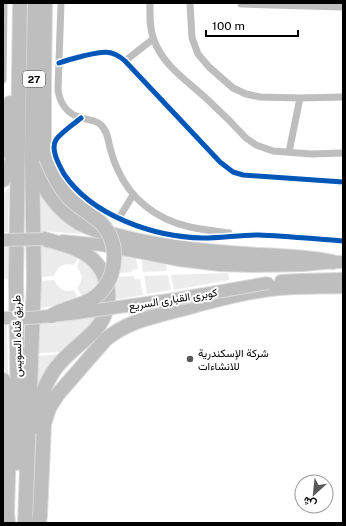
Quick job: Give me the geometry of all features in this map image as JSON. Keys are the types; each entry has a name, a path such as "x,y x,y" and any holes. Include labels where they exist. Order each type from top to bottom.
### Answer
{"highway":[{"path":"3,151 9,121 7,79 11,3"},
{"name":"27","path":"19,148 20,3"},
{"name":"27","path":"32,155 35,3"},
{"path":"45,3 44,146 46,158 57,184 69,198 98,220 102,225 110,237 115,257 110,277 104,288 97,296 83,304 51,316"},
{"path":"3,180 19,148"},
{"name":"طريق قناه السويس","path":"15,523 18,422 16,280 19,148"},
{"path":"32,155 38,176 54,202 74,220 88,228 136,241 198,250 307,258 338,262"},
{"name":"طريق قناه السويس","path":"25,523 34,280 32,155"},
{"path":"3,240 44,239 102,245 179,260 220,265 314,265 338,262"},
{"path":"32,523 38,412 43,391 53,373 66,356 90,335 99,324 106,312 109,294 108,285 102,269 90,257 75,248 44,239"},
{"name":"كوبرى القبارى السريع","path":"3,318 51,316 176,299 268,283 300,280 343,279"},
{"path":"39,523 44,424 49,408 58,394 112,334 130,324 250,292 290,287 343,286"},
{"path":"3,380 18,422"},
{"path":"3,405 7,419 9,443 8,523"}],"street":[{"path":"4,3 7,79"},
{"path":"61,3 58,90 60,99 67,110 81,118 99,123 105,130 117,169 133,195 147,208 173,222 192,228 232,233 233,236"},
{"path":"150,3 150,25 153,39 159,51 185,80 251,142 262,148 273,151 311,154 343,153"},
{"path":"190,3 192,38 196,49 205,63 227,83 239,91 260,97 343,97"},
{"path":"241,4 343,7"},
{"path":"125,61 153,39"},
{"path":"59,63 105,51 118,55 220,162 233,172 243,175 343,182"},
{"path":"289,152 300,98"},
{"path":"81,118 58,137 55,142 54,148 58,164 67,178 85,197 110,214 150,229 181,236 212,238 233,236 272,236 343,242"},
{"path":"119,218 133,195"}],"shaded area":[{"path":"8,188 8,232 3,232 3,195"},
{"path":"41,195 59,218 82,234 40,231"},
{"path":"41,245 60,248 86,259 102,284 83,298 77,288 82,278 77,267 80,259 78,257 74,265 67,264 61,266 54,276 40,277"},
{"path":"10,246 9,279 3,279 3,247"},
{"path":"120,251 135,254 138,269 132,270 132,272 118,273"},
{"path":"141,256 165,260 167,271 143,272"},
{"path":"228,273 229,280 174,290 171,275"},
{"path":"168,275 171,290 147,294 144,276"},
{"path":"134,276 134,279 140,279 143,295 113,300 113,289 116,277"},
{"path":"54,280 62,290 74,290 79,300 40,308 40,281"},
{"path":"93,315 97,318 93,324 62,352 38,353 39,322"},
{"path":"3,325 7,325 8,378 3,368"},
{"path":"60,354 36,399 37,356"}],"cycle path":[{"path":"59,63 100,52 115,54 120,57 220,162 233,172 243,175 343,182"},
{"path":"81,118 64,131 56,140 54,148 58,162 64,174 76,189 91,202 126,221 145,228 184,237 210,238 258,235 343,241"}],"place":[{"name":"شركة الإسكندرية للانشاءات","path":"190,359"}]}
